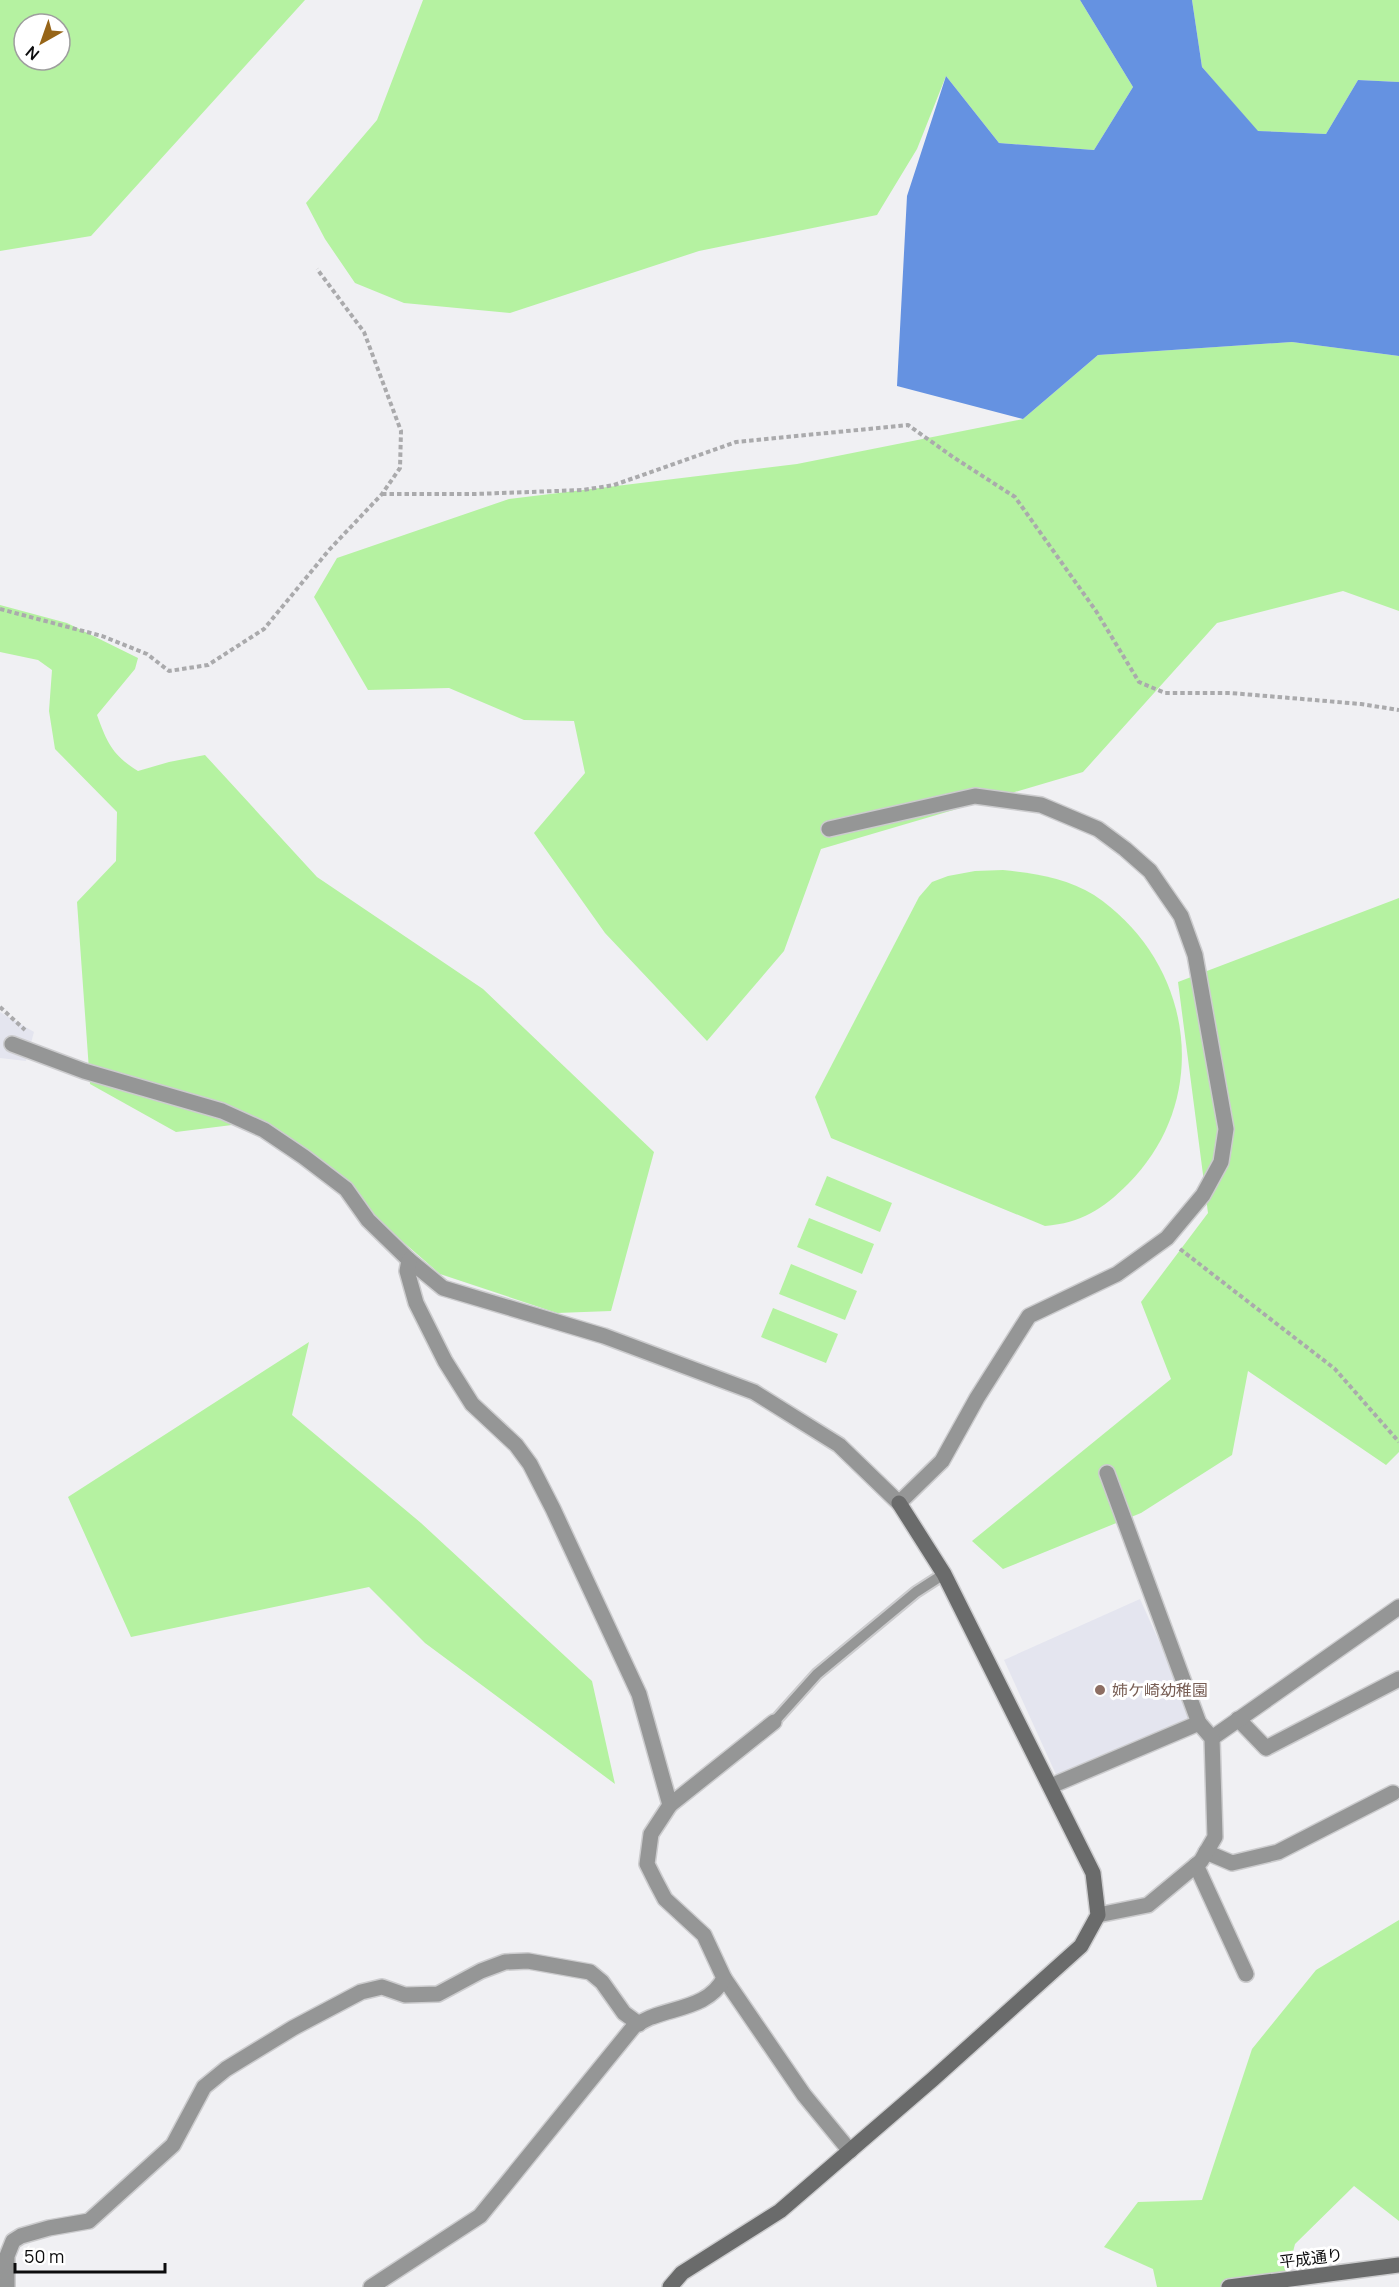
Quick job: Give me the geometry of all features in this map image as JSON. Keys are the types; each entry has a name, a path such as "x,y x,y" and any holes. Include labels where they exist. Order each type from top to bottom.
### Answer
{"street":[{"path":"829,829 975,796 1041,805 1098,829 1150,871 1181,916 1195,955 1226,1129 1221,1162 1203,1195 1167,1238 1148,1254 1117,1274 1029,1316 977,1398 942,1461 899,1503"},
{"path":"12,1044 84,1071 222,1111 264,1130 346,1189 368,1220 409,1260 443,1288 604,1336 754,1392 839,1445 899,1503 944,1574 1093,1873 1098,1914 1081,1946 850,2151 780,2211 682,2273 670,2287"},
{"path":"409,1260 407,1271 416,1303 446,1361 472,1404 508,1437 530,1464 553,1509 639,1694 670,1805"},
{"path":"1098,1914 1148,1905 1196,1865 1215,1837 1212,1738 1199,1723 1107,1473"},
{"path":"1212,1738 1399,1607"},
{"path":"1238,1719 1266,1748 1399,1679"},
{"path":"774,1722 670,1805 651,1834 647,1864 665,1899 704,1935 724,1978 804,2095 850,2151"},
{"path":"1051,1786 1199,1723"},
{"path":"1206,1852 1232,1863 1278,1852 1393,1793"},
{"path":"1196,1865 1245,1974"},
{"path":"7,2287 7,2256 14,2241 21,2236 49,2228 89,2221 173,2145 204,2087 226,2069 293,2028 362,1992 382,1987 405,1995 438,1994 481,1971 505,1962 528,1961 590,1972 602,1982 624,2013 639,2024"},
{"path":"371,2287 480,2216 635,2025 652,2017 698,2003 721,1985 724,1978"},
{"name":"平成通り","path":"1229,2287 1399,2265"}],"lane":[{"path":"774,1722 817,1674 916,1592 944,1574"}],"path":[{"path":"0,609 102,636 147,654 170,671 208,665 264,629 329,550 382,494 400,468 401,431 364,332 317,269"},
{"path":"382,494 475,494 583,490 614,485 736,442 908,425 1015,497 1096,611 1138,682 1165,693 1231,693 1361,704 1399,710"},
{"path":"1167,1238 1199,1266 1335,1369 1399,1442"}],"shaded area":[{"path":"0,1012 34,1032 26,1061 0,1058"},
{"name":"姉ケ崎幼稚園","path":"1140,1599 1195,1721 1059,1781 1004,1660"}],"green space":[{"path":"0,0 305,0 91,236 0,251"},
{"path":"423,0 1080,0 1133,87 1094,150 999,143 946,76 917,149 877,215 699,251 510,313 404,303 355,283 325,239 306,203 377,120"},
{"path":"1192,0 1399,0 1399,82 1358,80 1326,134 1257,131 1202,67"},
{"path":"1292,342 1399,356 1399,611 1343,591 1217,623 1083,772 821,849 784,951 707,1041 605,933 534,833 585,773 574,721 524,720 449,688 368,690 314,597 337,558 509,499 797,464 1023,419 1098,355"},
{"path":"0,605 67,623 138,658 135,669 97,715 108,740 122,759 138,771 205,755 317,877 483,989 654,1152 611,1311 557,1313 440,1274 264,1121 176,1132 90,1084 77,902 116,861 117,812 55,749 49,711 52,670 38,660 0,652"},
{"path":"1003,870 1038,875 1073,884 1094,895 1127,923 1153,956 1171,993 1180,1032 1181,1072 1173,1112 1155,1150 1128,1184 1110,1201 1070,1222 1045,1226 831,1138 815,1097 919,897 932,882 948,876 975,871"},
{"path":"1399,898 1399,1452 1386,1465 1248,1371 1232,1455 1141,1513 1003,1569 972,1541 1171,1379 1141,1302 1208,1213 1178,982"},
{"path":"827,1176 892,1203 880,1232 815,1205"},
{"path":"809,1218 874,1244 862,1274 797,1247"},
{"path":"791,1264 857,1291 845,1320 779,1294"},
{"path":"773,1308 838,1334 826,1363 761,1337"},
{"path":"309,1342 292,1415 421,1523 592,1681 615,1784 425,1643 369,1587 131,1637 68,1497"},
{"path":"1399,1920 1399,2221 1354,2186 1295,2244 1284,2287 1157,2287 1153,2269 1104,2247 1138,2202 1202,2200 1252,2049 1316,1970"}],"water":[{"path":"1080,0 1192,0 1202,67 1258,131 1326,134 1358,80 1399,82 1399,356 1292,342 1098,355 1023,419 897,386 907,196 946,76 999,143 1094,150 1133,87"}],"place":[{"name":"姉ケ崎幼稚園","path":"1100,1690"}]}
